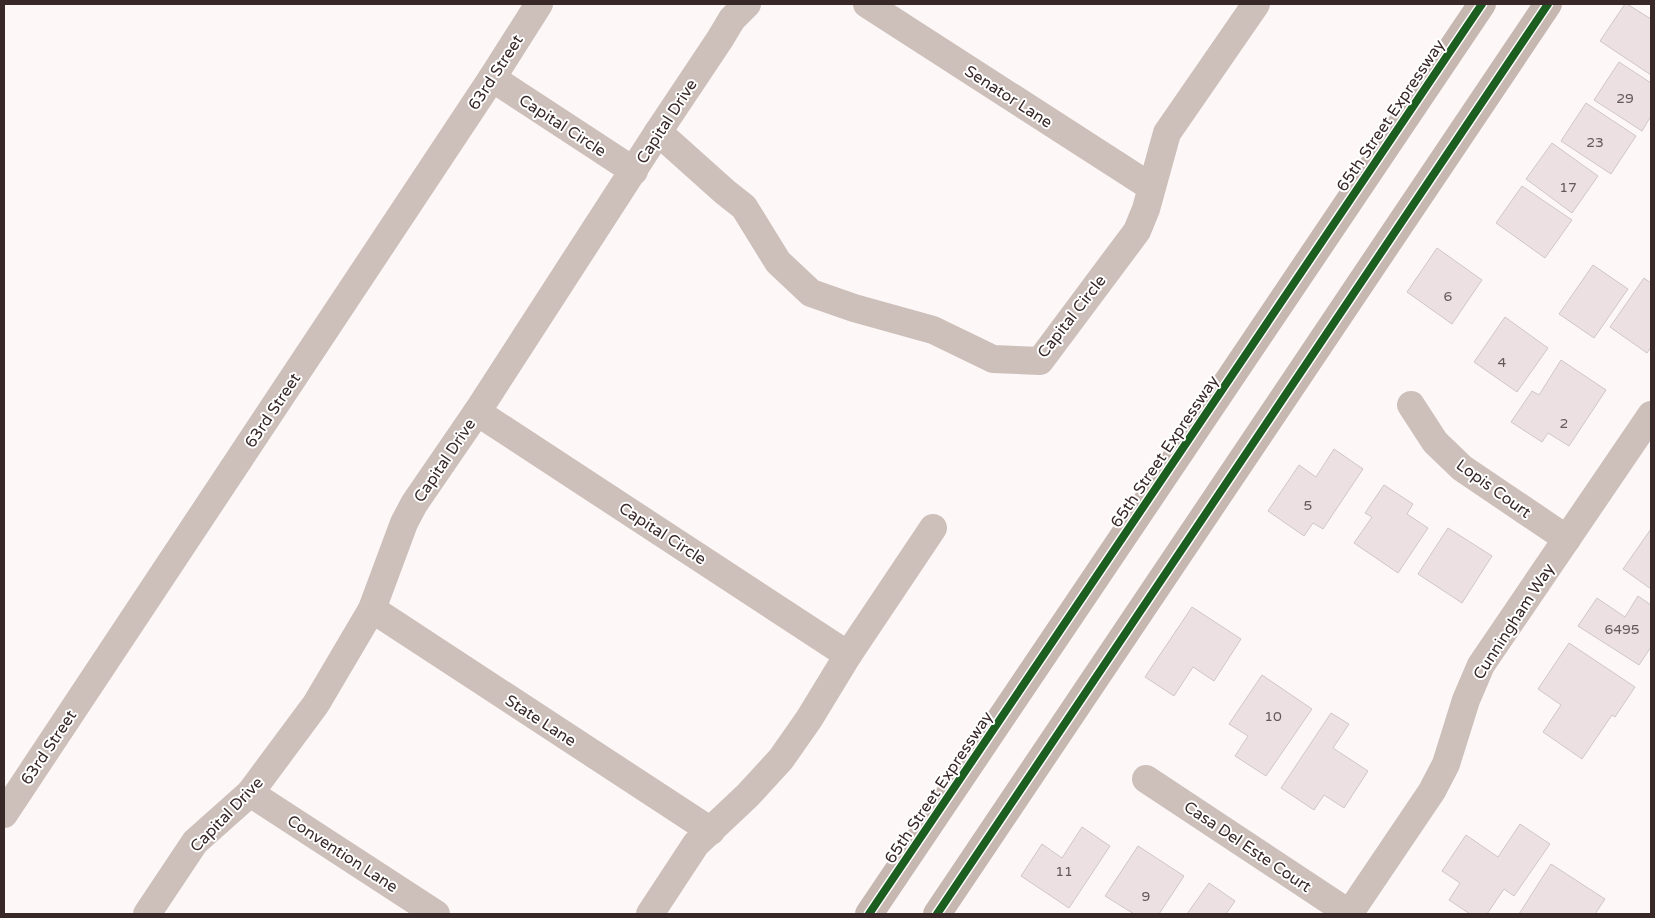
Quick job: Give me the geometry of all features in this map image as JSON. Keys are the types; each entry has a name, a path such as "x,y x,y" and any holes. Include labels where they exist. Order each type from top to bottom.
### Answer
{"main road":[{"name":"65th Street Expressway","path":"869,914 1482,4"},
{"path":"937,914 1548,4"}],"street":[{"name":"63rd Street","path":"4,814 492,78 539,4"},
{"name":"Capital Drive","path":"147,914 195,842 250,793 316,704 372,609 404,523 414,504 477,412 732,19 747,4"},
{"name":"Senator Lane","path":"866,4 1151,187"},
{"name":"Capital Circle","path":"658,132 744,207 778,262 811,293 854,308 933,330 993,359 1040,361 1137,230 1146,209 1167,133 1256,4"},
{"name":"Capital Circle","path":"492,78 634,171"},
{"name":"Lopis Court","path":"1411,405 1436,442 1462,468 1566,539"},
{"name":"Capital Circle","path":"477,412 848,655"},
{"name":"Cunningham Way","path":"1350,914 1432,791 1446,764 1466,700 1481,665 1651,415"},
{"path":"650,914 696,844 748,795 781,759 933,528"},
{"name":"State Lane","path":"372,609 711,831"},
{"name":"Casa Del Este Court","path":"1146,779 1350,914"},
{"name":"Convention Lane","path":"250,793 436,914"}],"building":[{"path":"1625,4 1651,19 1651,75 1600,41"},
{"path":"1619,62 1651,83 1651,116 1642,131 1594,100"},
{"path":"1586,103 1636,136 1611,174 1561,141"},
{"path":"1552,143 1598,176 1572,213 1526,179"},
{"path":"1522,186 1572,220 1545,258 1496,223"},
{"path":"1437,248 1482,280 1452,324 1407,292"},
{"path":"1593,265 1628,289 1594,338 1559,314"},
{"path":"1644,278 1651,283 1651,347 1647,353 1610,327"},
{"path":"1505,317 1548,348 1517,392 1474,362"},
{"path":"1561,360 1606,390 1569,446 1548,433 1542,442 1511,422 1532,391 1539,395"},
{"path":"1334,449 1363,469 1323,529 1313,523 1304,536 1268,511 1299,465 1316,477"},
{"path":"1384,485 1413,504 1407,514 1428,528 1398,573 1354,543 1372,517 1365,513"},
{"path":"1448,528 1492,556 1462,603 1418,574"},
{"path":"1651,529 1651,589 1623,569"},
{"path":"1638,596 1651,605 1651,647 1639,665 1578,626 1597,598 1625,617"},
{"path":"1192,607 1241,639 1214,681 1193,667 1174,696 1145,677"},
{"path":"1569,643 1635,687 1615,717 1612,715 1582,759 1543,732 1561,705 1538,689"},
{"path":"1262,675 1312,709 1266,776 1235,756 1248,736 1229,724"},
{"path":"1331,713 1349,724 1333,748 1368,771 1344,808 1324,795 1314,810 1281,788"},
{"path":"1520,824 1550,844 1514,896 1504,889 1487,914 1470,914 1449,900 1460,883 1442,871 1466,835 1498,857"},
{"path":"1082,827 1110,846 1069,908 1021,876 1042,844 1062,858"},
{"path":"1138,846 1184,876 1159,914 1134,914 1105,896"},
{"path":"1551,864 1605,899 1595,914 1519,914"},
{"path":"1209,883 1235,901 1226,914 1187,914"}],"cycle path":[{"path":"869,914 1482,4"},
{"path":"937,914 1548,4"}]}
